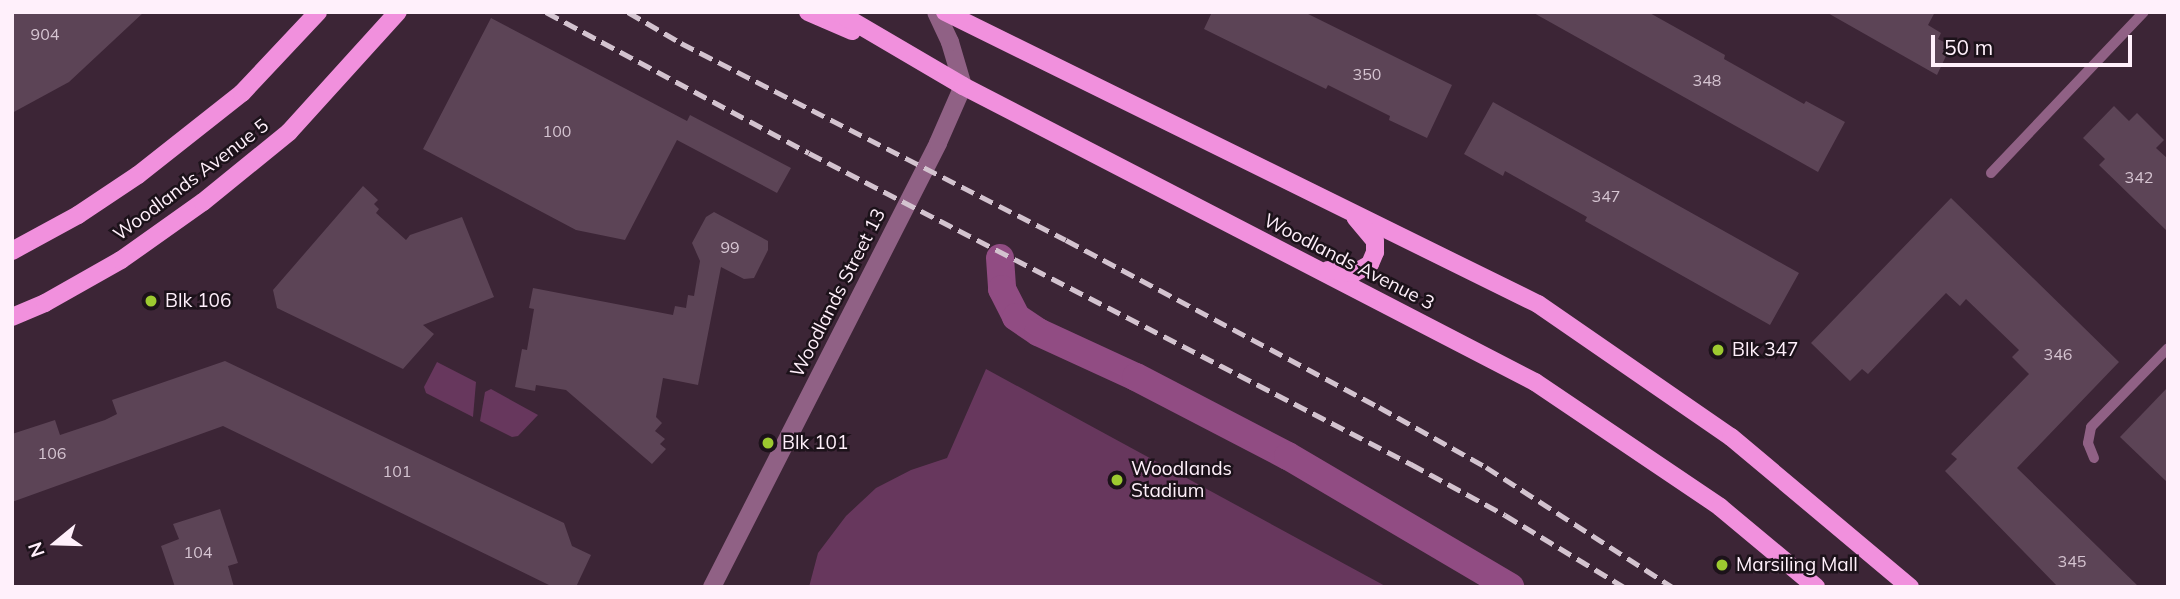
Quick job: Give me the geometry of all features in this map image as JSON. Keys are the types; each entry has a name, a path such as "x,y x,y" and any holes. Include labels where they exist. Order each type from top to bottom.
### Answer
{"main road":[{"name":"Woodlands Avenue 5","path":"12,251 78,215 221,110 242,93 318,12"},
{"name":"Woodlands Avenue 5","path":"12,317 45,303 121,260 203,202 289,132 398,12"},
{"path":"808,12 919,60"},
{"name":"Woodlands Avenue 3","path":"837,12 962,86 1535,382 1720,507 1816,587"},
{"path":"945,12 1538,304 1731,437 1910,587"},
{"path":"1318,269 1354,272 1370,264 1375,252 1374,241 1349,211"}],"street":[{"path":"936,12 950,42 962,86"},
{"name":"Woodlands Street 13","path":"712,587 937,143 962,86"}],"lane":[{"path":"1991,173 2144,12"},
{"path":"2094,458 2088,443 2091,427 2168,348"}],"shaded area":[{"path":"437,362 476,382 473,417 426,393 424,387"},
{"path":"986,369 1387,587 809,587 818,553 846,516 876,488 911,470 947,458"},
{"path":"491,389 538,415 518,436 512,437 480,421 485,392"}],"building":[{"path":"12,12 144,12 69,82 12,113"},
{"path":"1212,12 1304,12 1452,85 1427,138 1328,85 1326,89 1204,29"},
{"path":"1532,12 1648,12 1804,104 1806,101 1845,122 1818,172"},
{"path":"1826,12 1935,12 1928,25 1941,33 1938,39 1948,44 1942,54 1946,56 1937,75"},
{"path":"491,18 687,121 690,115 791,168 777,193 677,140 625,240 576,230 423,149"},
{"path":"1493,102 1799,273 1770,325 1585,221 1587,217 1505,171 1503,176 1464,154"},
{"path":"2114,106 2129,121 2137,113 2164,140 2156,148 2168,159 2168,232 2099,165 2105,159 2083,138"},
{"path":"363,186 378,200 374,204 379,209 376,213 406,240 410,235 462,217 494,297 423,325 434,334 403,369 277,308 273,290"},
{"path":"1951,198 2119,362 2017,468 2139,587 2058,587 1945,471 1957,459 1951,454 2029,374 2012,357 2019,350 1966,299 1960,306 1946,293 1868,374 1862,369 1850,381 1811,343"},
{"path":"714,212 768,241 768,250 754,278 744,279 721,267 698,385 663,378 656,417 662,423 655,431 665,439 660,444 666,449 652,464 566,390 536,385 535,391 515,387 522,349 527,350 534,309 529,308 533,288 673,315 675,306 686,308 688,295 694,296 700,261 692,243 706,217"},
{"path":"225,361 564,523 572,546 591,555 576,587 553,587 223,426 12,502 12,434 55,420 60,435 105,420 117,414 112,400"},
{"path":"2168,387 2168,483 2120,437"},
{"path":"220,509 238,563 228,566 234,587 175,587 161,546 179,539 173,524"}],"waterway":[{"path":"1000,258 1002,289 1016,317 1038,332 1136,377 1288,456 1510,587"}],"railway":[{"path":"546,12 809,153 1411,464 1505,515 1624,587"},
{"path":"628,12 681,43 1066,240 1379,407 1486,467 1672,587"}],"place":[{"name":"Blk 106","path":"151,301"},
{"name":"Blk 347","path":"1718,350"},
{"name":"Blk 101","path":"768,443"},
{"name":"Woodlands Stadium","path":"1117,480"},
{"name":"Marsiling Mall","path":"1722,565"}]}
